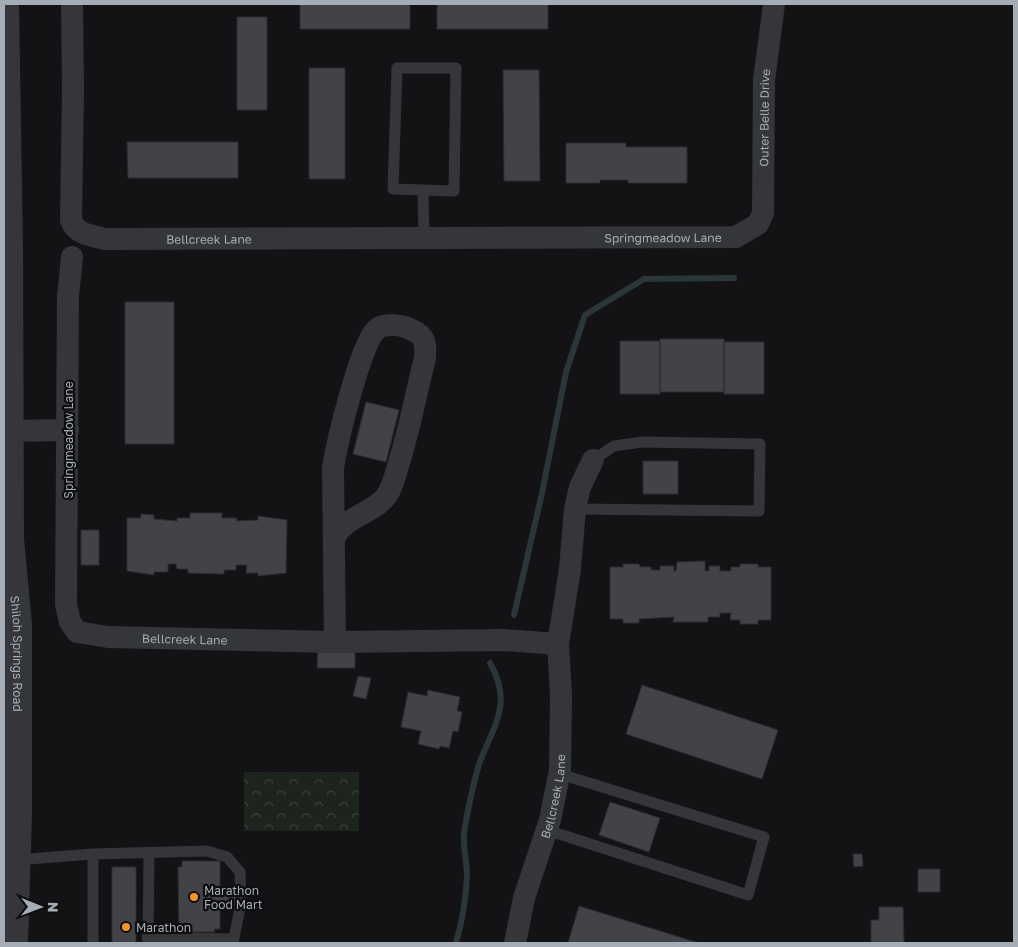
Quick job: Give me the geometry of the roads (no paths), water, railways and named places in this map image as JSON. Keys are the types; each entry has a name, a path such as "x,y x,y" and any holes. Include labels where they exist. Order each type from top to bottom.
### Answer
{"street":[{"name":"Shiloh Springs Road","path":"5,4 6,355 10,539 18,624 10,860 14,943"},
{"name":"Bellcreek Lane","path":"72,4 74,90 70,220 73,227 79,233 105,239 572,237"},
{"name":"Outer Belle Drive","path":"752,229 758,224 763,213 764,80 774,4"},
{"name":"Springmeadow Lane","path":"572,237 736,237 752,229"},
{"name":"Springmeadow Lane","path":"70,622 66,604 68,296 72,257"},
{"path":"335,537 339,529 348,521 377,506 392,486 404,449 426,343 420,334 410,329 398,326 383,326 376,329 366,345 336,447 333,468 335,537 332,584 335,642"},
{"path":"8,431 68,430"},
{"name":"Bellcreek Lane","path":"516,943 524,898 547,830 560,774 561,696 558,644 570,569 575,509 580,487 593,460"},
{"name":"Bellcreek Lane","path":"70,622 77,632 108,637 335,642 504,640 558,644"}],"lane":[{"path":"397,68 456,68 454,191 423,190 393,189 397,68"},
{"path":"423,190 424,238"},
{"path":"575,509 759,511 760,444 642,442 614,446 593,460"},
{"path":"547,830 748,895 764,837 560,774"},
{"path":"10,860 93,854 207,851 227,857 240,872 241,903 233,941 148,940 149,853"},
{"path":"93,854 93,943"}],"waterway":[{"path":"514,615 542,493 566,372 585,315 644,279 734,278"},
{"path":"456,943 463,910 467,871 464,834 479,766 496,723 501,701 497,677 490,663"}],"place":[{"name":"Marathon Food Mart","path":"194,897"},
{"name":"Marathon","path":"126,927"}]}
